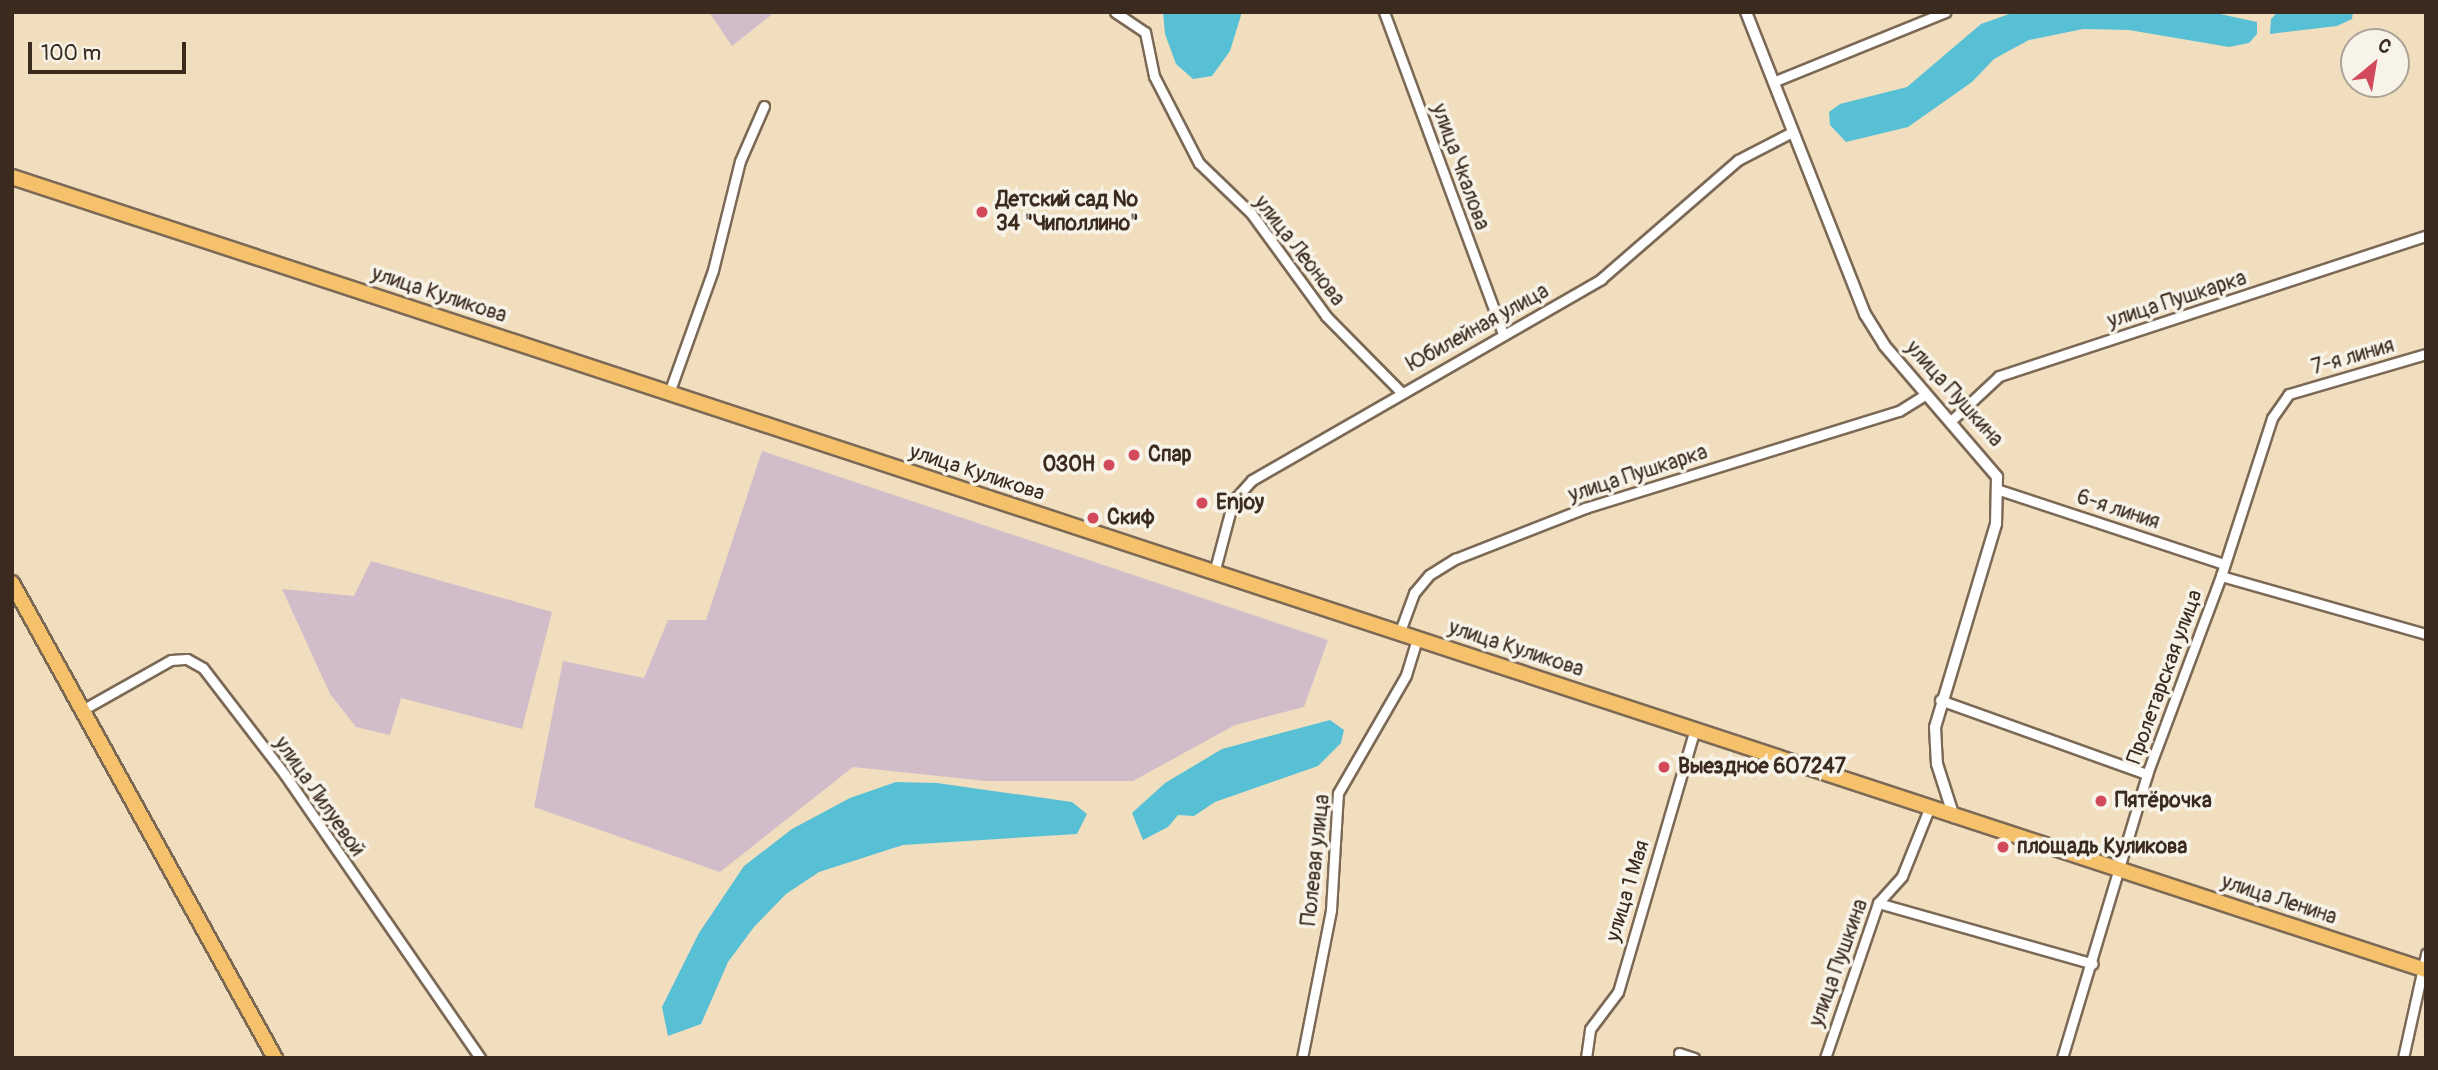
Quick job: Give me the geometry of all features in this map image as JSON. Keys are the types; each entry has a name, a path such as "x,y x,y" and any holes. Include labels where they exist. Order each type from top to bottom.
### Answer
{"main road":[{"name":"улица Куликова","path":"12,177 1417,640 1695,728 1929,809"},
{"path":"12,583 275,1058"},
{"path":"1929,809 2118,870"},
{"name":"улица Ленина","path":"2118,870 2424,964"}],"street":[{"name":"улица Леонова","path":"1115,12 1145,32 1154,76 1199,163 1251,213 1326,316 1401,392"},
{"name":"улица Чкалова","path":"1384,12 1503,334"},
{"name":"улица Пушкина","path":"1746,12 1865,314 1925,395 1952,420 1993,467 1999,490 1996,524 1940,700 1934,740 1942,786 1954,817"},
{"path":"1773,82 1945,12"},
{"path":"670,393 712,270 740,161 764,106"},
{"name":"Юбилейная улица","path":"1214,573 1224,526 1243,488 1279,462 1601,279 1738,160 1792,132"},
{"name":"улица Пушкарка","path":"1952,420 1999,376 2426,236"},
{"name":"7-я линия","path":"2289,394 2426,354"},
{"name":"Пролетарская улица","path":"2062,1058 2093,964 2147,774 2221,576 2272,418 2289,394"},
{"name":"улица Пушкарка","path":"1399,634 1414,593 1429,575 1455,558 1585,508 1899,411 1925,395"},
{"name":"6-я линия","path":"1999,490 2224,564"},
{"path":"2221,576 2426,634"},
{"name":"Полевая улица","path":"1303,1058 1331,910 1338,793 1406,675 1417,640"},
{"name":"улица Лилуевой","path":"83,709 171,660 187,659 203,668 285,775 480,1058"},
{"path":"1940,700 2147,774"},
{"name":"улица 1 Мая","path":"1586,1058 1590,1029 1618,992 1695,728"},
{"name":"улица Пушкина","path":"1825,1058 1878,903 1902,876 1929,809"},
{"path":"1878,903 2093,964"},
{"path":"2403,1058 2424,964"},
{"path":"1679,1053 1693,1058"}],"shaded area":[{"path":"709,12 775,12 732,46"},
{"path":"762,451 1328,640 1304,707 1235,725 1133,781 986,781 853,767 720,872 534,807 563,661 644,678 668,620 706,620"},
{"path":"371,561 552,612 522,729 401,698 390,735 356,727 330,694 282,589 354,596"}],"water":[{"path":"1163,12 1242,12 1230,51 1212,76 1193,79 1176,64 1165,34"},
{"path":"2015,12 2211,12 2257,22 2257,34 2249,43 2229,47 2129,30 2083,29 2029,40 1994,59 1972,82 1908,127 1846,142 1830,125 1829,112 1840,104 1907,87 1981,24"},
{"path":"2278,12 2353,12 2352,19 2337,26 2270,34 2271,19"},
{"path":"1330,720 1344,730 1341,743 1318,766 1215,802 1194,816 1178,815 1168,827 1143,840 1132,813 1165,783 1222,749"},
{"path":"896,782 937,783 1072,802 1087,814 1077,834 903,845 819,872 786,894 754,927 728,962 701,1024 668,1036 662,1007 699,933 744,866 792,829 850,798"}],"place":[{"name":"Детский сад № 34 \"Чиполлино\"","path":"982,212"},
{"name":"Спар","path":"1134,455"},
{"name":"ОЗОН","path":"1109,465"},
{"name":"Enjoy","path":"1202,503"},
{"name":"Скиф","path":"1093,518"},
{"name":"Выездное 607247","path":"1664,767"},
{"name":"Пятёрочка","path":"2101,801"},
{"name":"площадь Куликова","path":"2003,847"}]}
